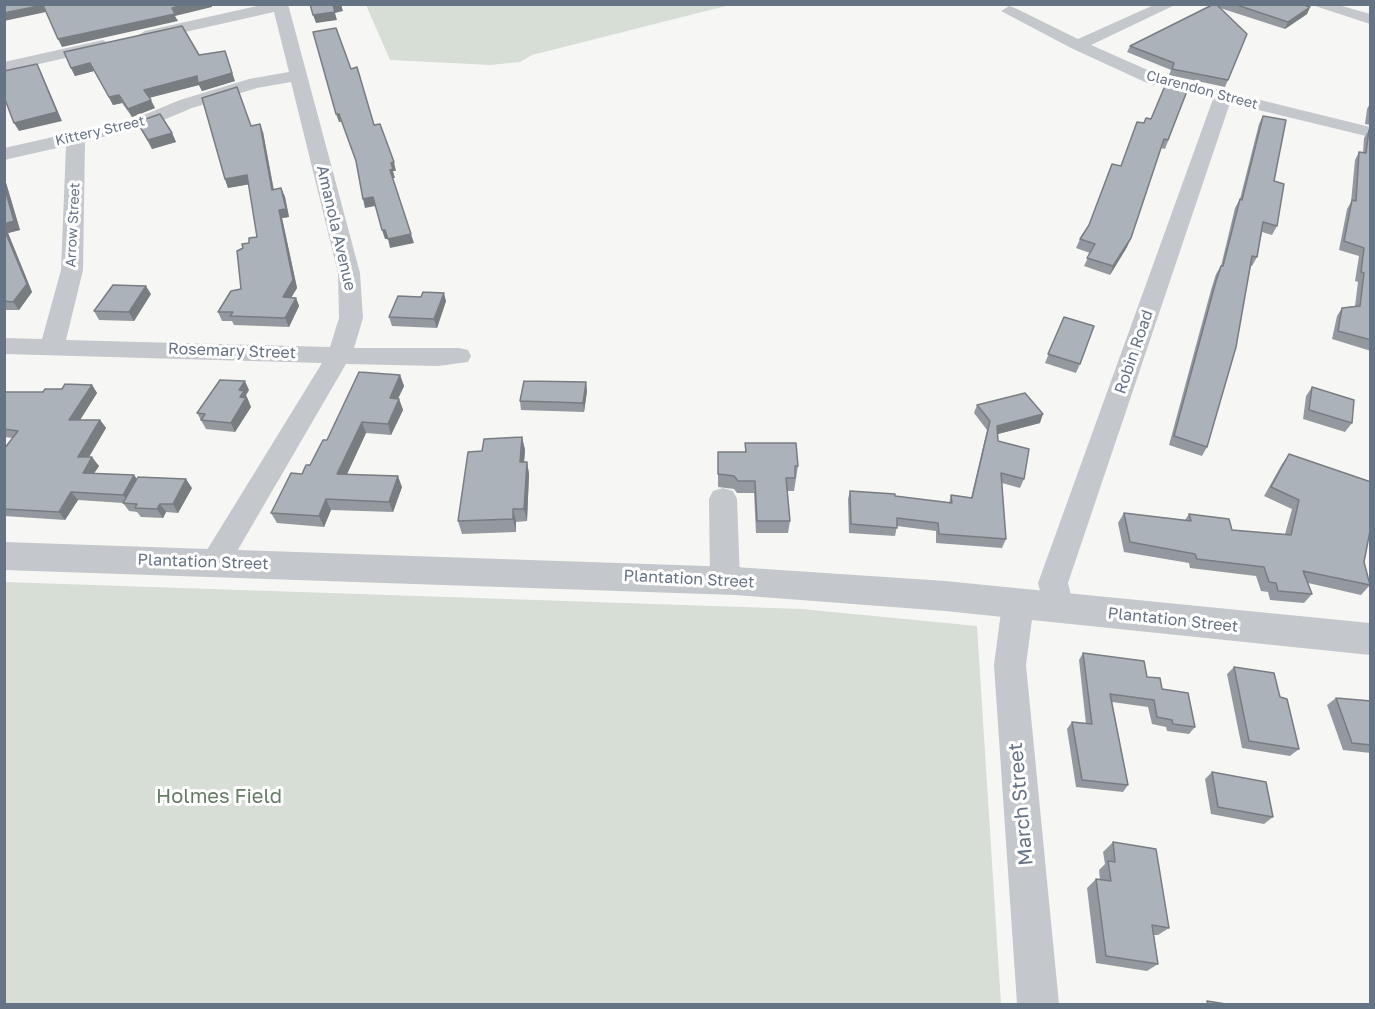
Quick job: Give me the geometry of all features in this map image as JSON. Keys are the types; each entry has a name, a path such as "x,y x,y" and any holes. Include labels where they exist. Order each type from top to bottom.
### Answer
{"street":[{"path":"1077,45 1170,4"},
{"path":"1316,4 1371,19"},
{"path":"4,68 280,5"},
{"name":"Amanola Avenue","path":"214,563 339,355 351,318 352,289 280,5"},
{"name":"Clarendon Street","path":"1009,11 1153,79 1371,132"},
{"name":"Kittery Street","path":"4,154 140,123 186,104 255,82 299,76"},
{"name":"Robin Road","path":"1058,608 1053,583 1223,97"},
{"name":"Arrow Street","path":"52,347 72,270 76,136"},
{"name":"Rosemary Street","path":"4,346 438,358 459,356"},
{"path":"723,498 725,580"},
{"name":"Plantation Street","path":"4,555 725,580 945,596 1371,639"},
{"name":"March Street","path":"1018,604 1010,665 1038,1005"}],"green space":[{"path":"366,5 730,5 532,55 520,62 490,65 390,60"},
{"name":"Holmes Field","path":"5,582 802,609 977,626 1001,1004 5,1004"}],"building":[{"path":"4,4 187,4 172,8 175,14 58,39 43,5 4,13"},
{"path":"310,4 336,4 333,5 335,12 313,15"},
{"path":"1214,4 1247,34 1228,80 1172,69 1174,63 1130,46"},
{"path":"1234,4 1301,4 1310,7 1288,22"},
{"path":"182,26 199,55 225,51 232,73 198,83 197,76 144,90 151,100 128,109 119,95 109,97 90,63 71,68 64,52"},
{"path":"336,28 351,69 357,67 374,125 380,124 394,162 391,163 393,169 390,170 411,234 388,239 385,230 382,230 373,197 363,199 356,161 339,114 336,114 313,32"},
{"path":"37,64 57,112 14,123 4,97 4,71"},
{"path":"1167,81 1189,86 1168,140 1164,139 1131,238 1113,266 1087,258 1095,244 1080,239 1089,225 1112,164 1121,166 1137,122 1144,123 1146,118 1151,119"},
{"path":"237,87 251,126 260,124 272,190 281,188 286,209 279,210 293,280 283,297 296,298 285,318 230,316 233,312 218,312 231,291 241,289 237,251 243,248 242,244 249,243 249,238 257,237 247,175 225,179 202,98"},
{"path":"160,114 172,133 148,140 137,122"},
{"path":"1263,116 1286,120 1274,181 1284,184 1277,226 1263,222 1257,257 1252,256 1236,347 1207,447 1174,436 1216,281 1221,266 1223,266 1240,199 1242,200"},
{"path":"1369,130 1371,130 1371,340 1338,331 1342,308 1360,306 1364,248 1344,241 1352,200 1356,201 1359,152 1366,153"},
{"path":"4,186 14,221 4,224"},
{"path":"4,229 27,284 13,302 4,301"},
{"path":"113,285 146,286 129,312 94,311"},
{"path":"423,292 444,293 434,319 389,317 398,296 421,297"},
{"path":"1064,317 1094,326 1080,364 1048,354"},
{"path":"359,372 400,375 390,398 399,399 388,424 362,422 337,474 398,476 389,502 326,499 319,516 271,513 291,473 302,474 306,465 310,465 323,440 327,440"},
{"path":"220,380 245,381 239,390 244,391 240,397 246,398 231,423 201,420 205,414 197,413"},
{"path":"524,381 586,382 583,403 520,401"},
{"path":"65,384 92,385 69,420 100,420 78,457 92,457 83,473 134,475 123,495 71,492 59,512 4,509 4,449 18,431 4,429 4,392 43,392 45,389 62,389"},
{"path":"1312,387 1354,400 1352,423 1309,410"},
{"path":"1025,393 1043,414 997,426 998,441 1029,449 1024,479 1001,473 1006,539 939,534 938,523 897,518 897,528 851,524 850,491 895,494 895,496 952,503 951,495 972,498 990,421 977,405"},
{"path":"522,437 520,462 527,462 524,509 513,509 513,519 458,521 468,452 482,451 484,439"},
{"path":"745,443 796,443 798,466 795,466 795,478 786,478 790,521 757,521 755,481 738,481 734,476 718,474 718,452 746,452"},
{"path":"1289,454 1371,482 1371,526 1364,562 1370,585 1303,571 1312,594 1278,591 1276,583 1269,582 1264,567 1197,559 1195,554 1130,542 1124,513 1191,521 1189,514 1229,519 1232,530 1291,535 1299,500 1271,487"},
{"path":"138,477 186,479 173,504 160,504 157,509 135,508 137,504 123,503"},
{"path":"1083,653 1144,661 1147,677 1160,678 1162,689 1188,693 1195,727 1173,724 1172,720 1157,717 1154,700 1110,694 1128,785 1082,780 1072,722 1092,724"},
{"path":"1234,667 1274,673 1280,697 1287,699 1299,749 1249,741"},
{"path":"1336,698 1371,701 1371,745 1352,743"},
{"path":"1212,772 1266,782 1273,817 1218,807"},
{"path":"1113,842 1156,849 1169,928 1152,925 1158,964 1106,956 1096,879 1111,881 1108,861 1115,862"},
{"path":"1207,1001 1232,1005 1208,1005"}]}
